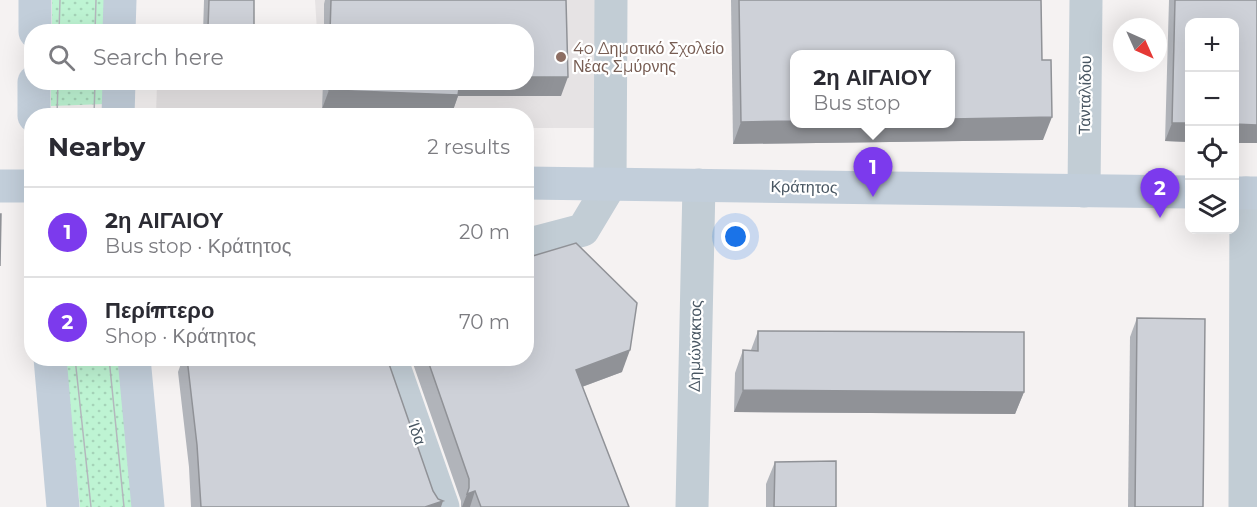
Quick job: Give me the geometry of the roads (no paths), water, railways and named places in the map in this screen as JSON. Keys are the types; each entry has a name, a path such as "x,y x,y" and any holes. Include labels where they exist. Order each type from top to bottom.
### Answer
{"street":[{"path":"35,0 35,24"},
{"path":"119,24 120,0"},
{"path":"534,242 582,230 610,184 611,0"},
{"name":"Τανταλίδου","path":"1084,191 1086,0"},
{"path":"34,90 34,108"},
{"path":"118,108 119,90"},
{"name":"Κράτητος","path":"534,183 1185,192"},
{"path":"0,186 24,186"},
{"name":"Δημώνακτος","path":"692,507 699,186"},
{"path":"1245,507 1246,193"},
{"path":"51,366 63,507"},
{"path":"135,366 148,507"},
{"name":"Ίδα","path":"394,366 443,507"}],"tram line":[{"path":"59,24 60,0"},
{"path":"95,24 96,0"},
{"path":"57,108 58,90"},
{"path":"94,108 95,90"},
{"path":"76,366 91,507"},
{"path":"110,366 124,507"}],"place":[{"name":"4o Δημοτικό Σχολείο Νέας Σμύρνης","path":"561,57"},
{"name":"2η ΑΙΓΑΙΟΥ","path":"873,197"},
{"name":"Περίπτερο","path":"1160,218"}]}
